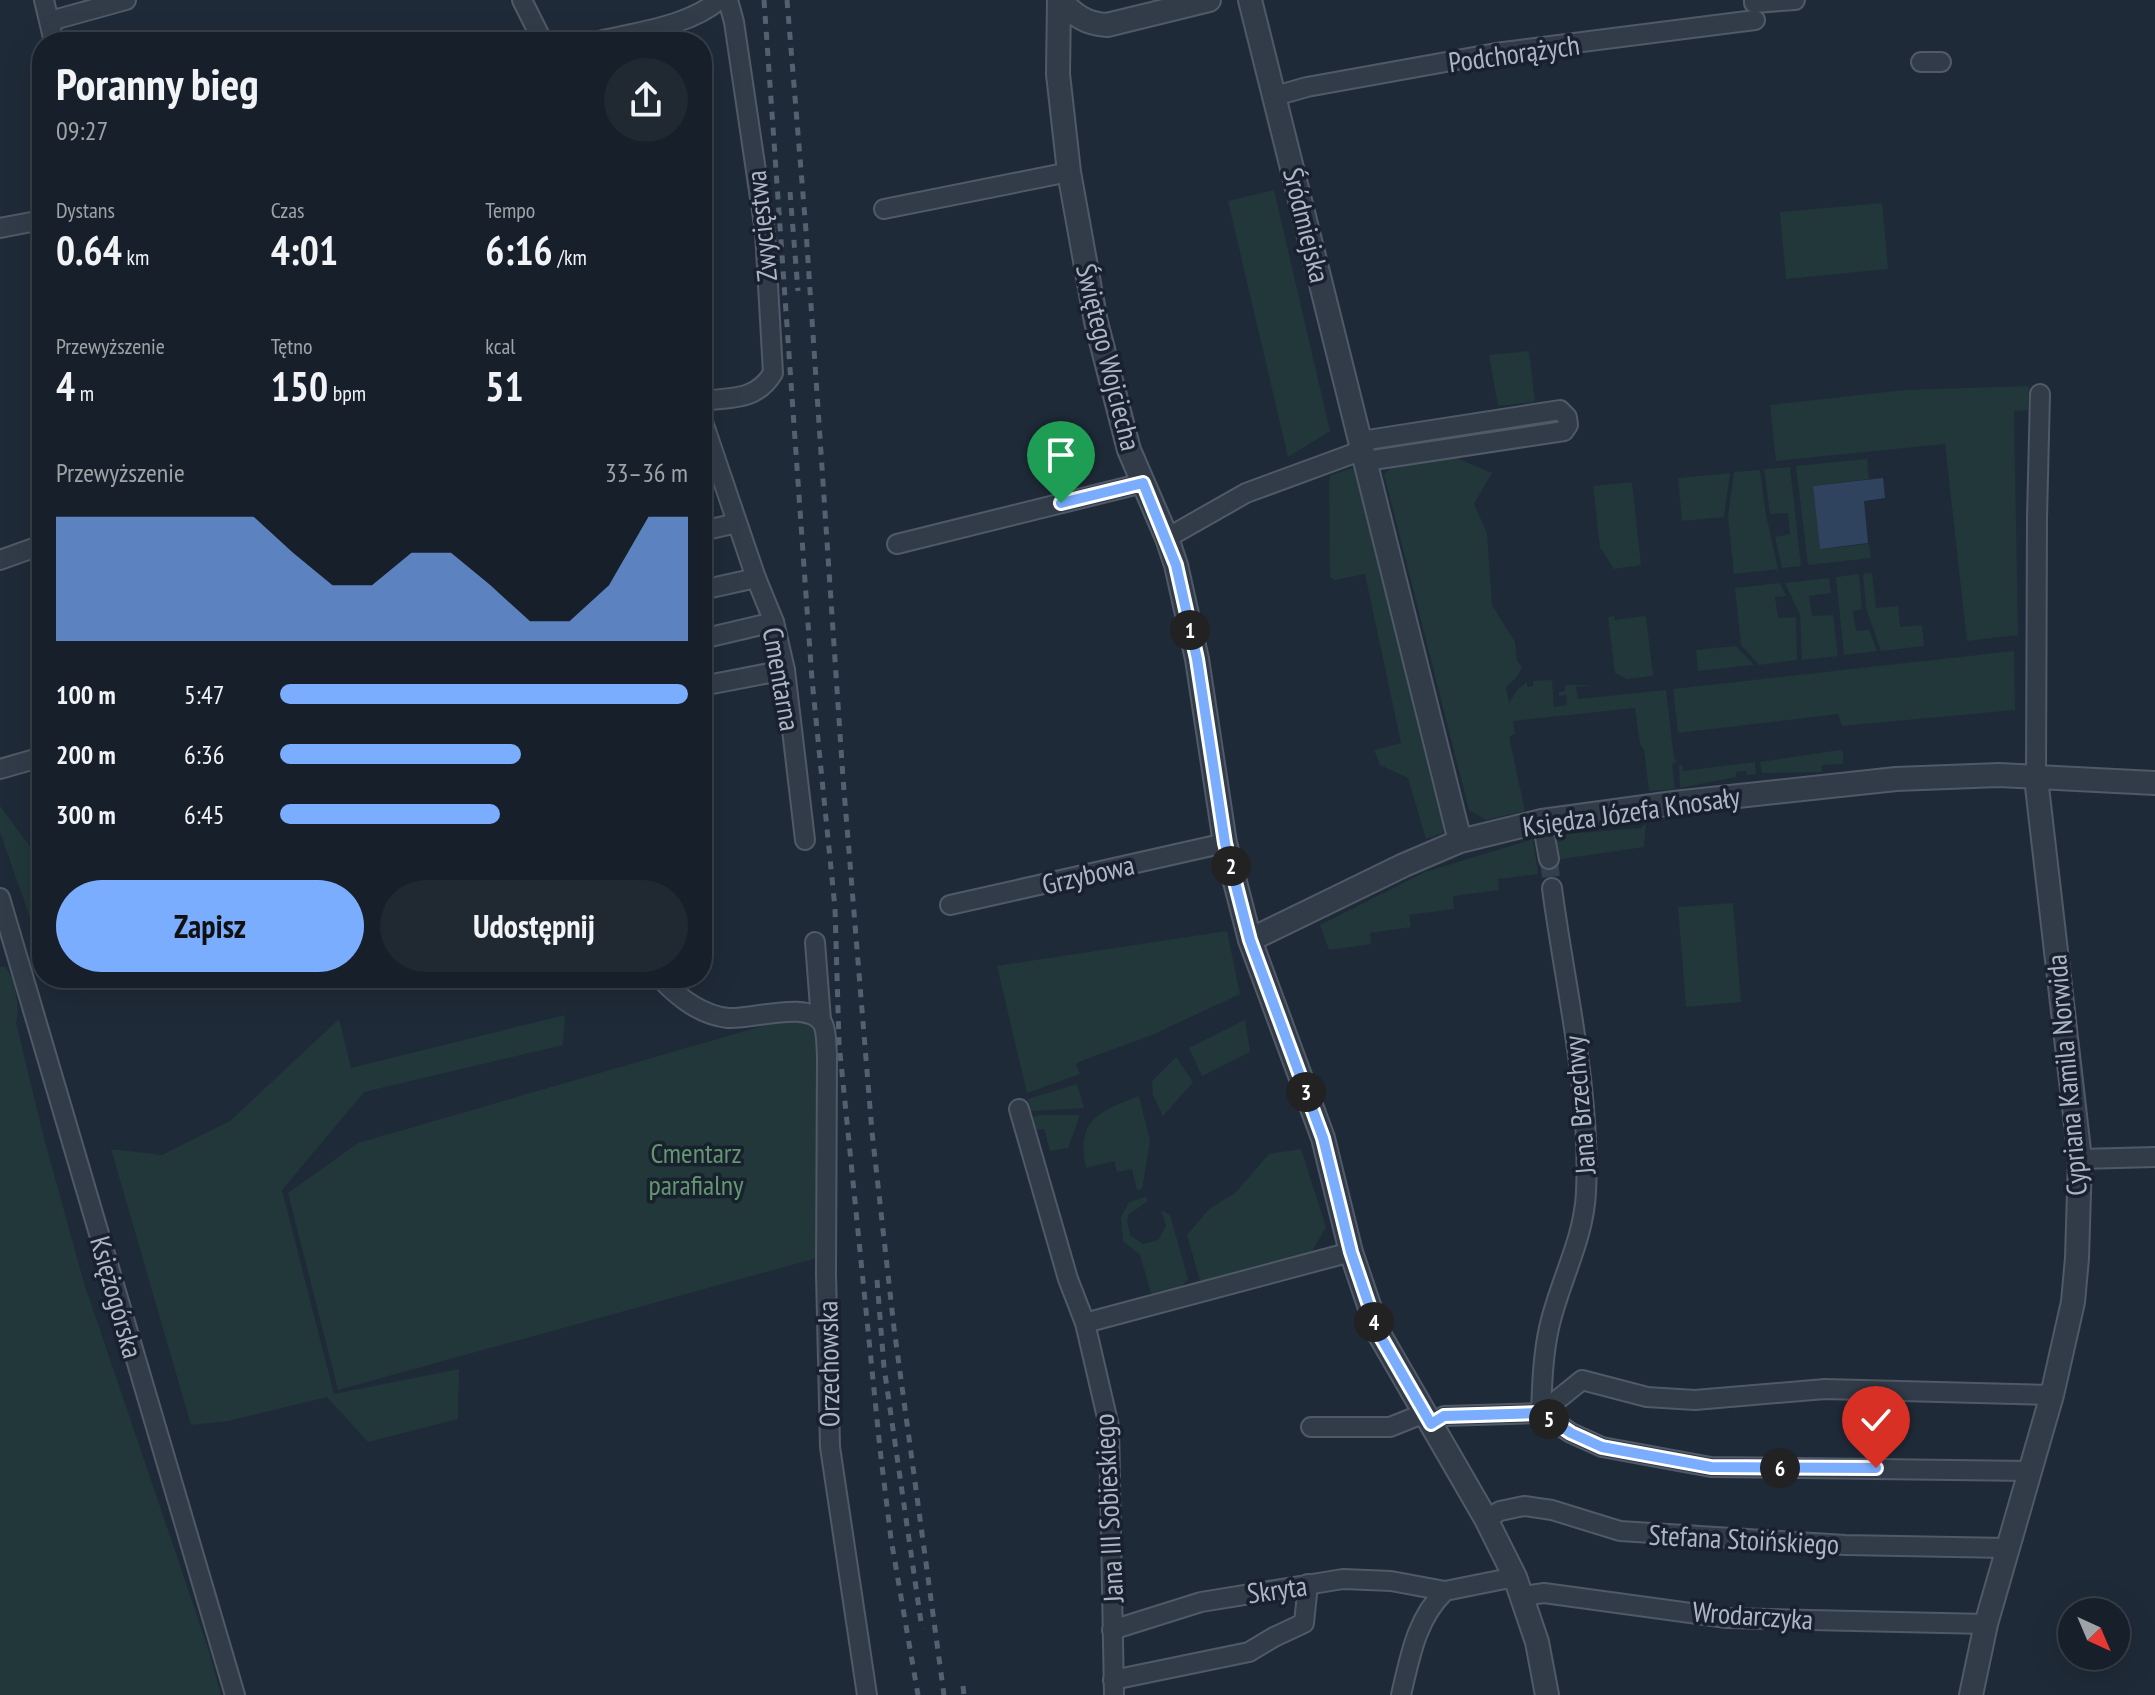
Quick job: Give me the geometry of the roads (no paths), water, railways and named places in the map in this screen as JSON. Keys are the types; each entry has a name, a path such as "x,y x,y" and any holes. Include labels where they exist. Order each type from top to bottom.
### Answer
{"street":[{"path":"44,0 52,32"},
{"path":"50,21 126,0"},
{"path":"522,0 538,32"},
{"path":"634,32 684,19 719,0"},
{"name":"Zwycięstwa","path":"712,400 752,394 764,388 773,373 765,232 734,22 728,0"},
{"path":"1059,0 1079,18 1094,25 1107,25 1209,0"},
{"name":"Świętego Wojciecha","path":"1059,0 1058,74 1069,172 1096,322 1129,450 1176,565 1197,659 1225,843 1250,940 1323,1138 1351,1252 1378,1332 1486,1519 1519,1587 1537,1642 1547,1695"},
{"name":"Śródmiejska","path":"1250,0 1460,841"},
{"name":"Podchorążych","path":"1275,96 1323,84 1795,0"},
{"path":"1921,62 1941,62"},
{"path":"884,209 1069,172"},
{"path":"0,228 32,222"},
{"path":"2036,778 2040,394"},
{"path":"1167,538 1246,493 1363,451 1560,410 1567,417 1568,425 1564,431 1363,451"},
{"name":"Cmentarna","path":"712,449 774,622 785,670 805,840"},
{"path":"897,544 1143,483"},
{"path":"712,529 737,523"},
{"path":"0,560 32,549"},
{"path":"712,588 756,578"},
{"path":"712,637 774,622"},
{"path":"712,684 785,670"},
{"path":"0,769 32,760"},
{"name":"Księdza Józefa Knosały","path":"1250,940 1460,841 1542,821 1896,779 1999,775 2155,783"},
{"name":"Cypriana Kamila Norwida","path":"1971,1695 1986,1624 2052,1395 2073,1302 2080,1159 2036,778"},
{"path":"1542,821 1549,859"},
{"name":"Grzybowa","path":"950,905 1225,843"},
{"name":"Jana Brzechwy","path":"1541,1413 1549,1327 1568,1273 1585,1210 1586,1192 1586,1132 1567,977 1552,888"},
{"name":"Księżogórska","path":"0,898 235,1695"},
{"name":"Orzechowska","path":"815,942 827,1055 826,1274 830,1447 867,1695"},
{"path":"670,988 681,1000 725,1018 754,1018 806,1011 823,1025"},
{"name":"Jana III Sobieskiego","path":"1019,1109 1068,1279 1085,1323 1109,1426 1114,1687"},
{"path":"2080,1159 2155,1157"},
{"path":"1085,1323 1351,1252"},
{"path":"1541,1413 1582,1380 1647,1397 1695,1400 1825,1389 2052,1395"},
{"path":"1311,1427 1390,1427 1444,1416 1541,1413 1571,1433 1602,1447 1711,1467 2030,1471"},
{"name":"Stefana Stoińskiego","path":"1486,1519 1500,1511 1524,1506 1552,1510 1634,1533 1845,1545 2008,1548"},
{"name":"Skryta","path":"1112,1630 1201,1602 1343,1579 1391,1581 1445,1591"},
{"path":"1114,1687 1249,1652 1304,1623 1308,1584"},
{"name":"Wrodarczyka","path":"1445,1591 1519,1587 1727,1618 1986,1624"},
{"path":"1401,1695 1412,1645 1424,1620 1445,1591"}],"water":[{"path":"1883,478 1885,498 1864,501 1868,543 1820,549 1813,486"}],"tunnel":[{"path":"1549,859 1552,888"}],"railway":[{"path":"764,0 812,680 835,908 839,1043 880,1449 891,1539 918,1695"},
{"path":"787,0 843,778 872,1132 894,1328 944,1695"},
{"path":"790,192 798,291"},
{"path":"877,1280 884,1367 922,1629"},
{"path":"963,1686 964,1695"}],"park label":[{"name":"Cmentarz parafialny","path":"696,1168"}]}
